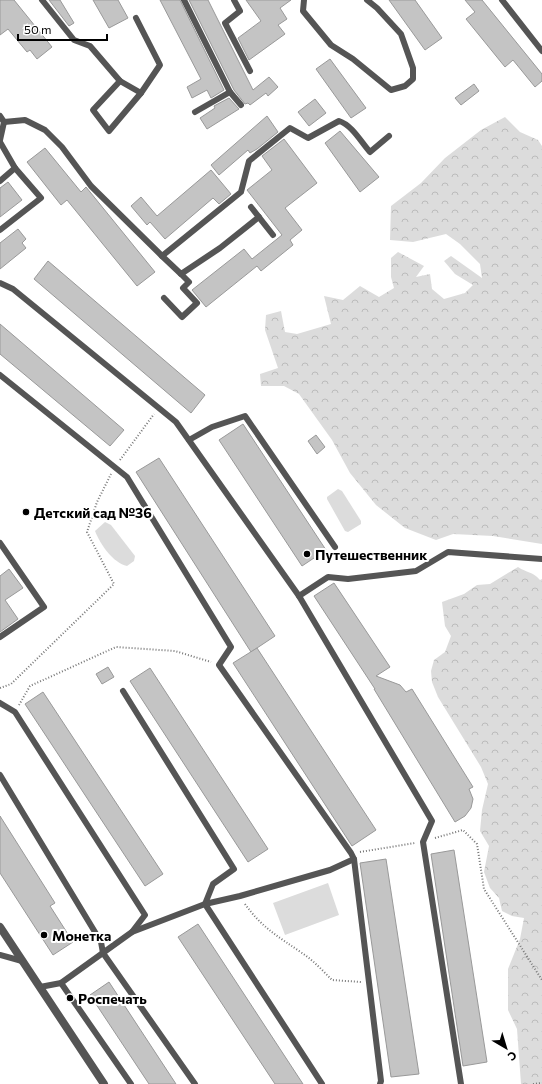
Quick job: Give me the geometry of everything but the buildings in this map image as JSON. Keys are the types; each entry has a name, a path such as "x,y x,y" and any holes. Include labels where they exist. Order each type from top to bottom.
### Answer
{"street":[{"path":"0,927 104,1084"}],"lane":[{"path":"42,0 74,40 90,46 120,81 141,94"},
{"path":"184,0 230,92 240,105"},
{"path":"234,0 240,11 225,23 250,71"},
{"path":"304,0 303,12 331,45 353,59 391,90 405,86 413,79 413,68 401,34 377,8 366,0"},
{"path":"502,0 542,51"},
{"path":"120,81 93,110 109,131 141,94 160,65 136,18"},
{"path":"195,112 230,92"},
{"path":"0,116 4,122 0,141 15,168 41,198 0,230"},
{"path":"4,122 25,120 45,130 62,147 90,186 189,282 183,288 197,303 182,317 164,298"},
{"path":"162,256 241,192 249,162 290,128 308,138 339,121 344,122 370,152 389,136"},
{"path":"0,181 15,168"},
{"path":"252,207 273,235"},
{"path":"181,274 220,248 259,217"},
{"path":"0,283 13,289 176,422 299,596 432,821 423,842 461,1084"},
{"path":"0,375 127,477 231,647 220,665 353,856 381,1081 380,1084"},
{"path":"189,440 212,427 245,416 334,548"},
{"path":"0,543 44,607 0,637"},
{"path":"299,596 328,577 348,579 416,571 448,552 542,558"},
{"path":"123,690 234,869 213,884 205,904"},
{"path":"0,703 15,712 145,915 132,932"},
{"path":"0,775 101,942 103,953 195,1084"},
{"path":"40,987 61,983 132,932 205,904 240,896 330,870 353,856"},
{"path":"205,904 322,1084"},
{"path":"0,955 22,961"},
{"path":"61,983 131,1084"}],"path":[{"path":"0,688 12,684 114,584 87,532 97,502 115,467 159,408"},
{"path":"15,712 30,686 116,647 176,651 220,665"},
{"path":"423,842 463,830 477,844 484,889 542,980"},
{"path":"353,856 412,844"},
{"path":"240,896 251,913 275,936 303,953 332,980 369,982"},
{"path":"534,1084 542,1083"}],"green space":[{"path":"505,117 520,132 538,140 542,146 542,544 493,536 453,534 436,540 405,528 376,505 350,473 332,440 299,394 284,386 261,386 260,374 278,368 265,330 266,315 281,311 285,332 297,334 331,324 324,296 343,300 360,286 379,297 394,288 391,277 391,258 398,252 424,266 416,277 430,274 432,289 444,299 465,293 473,285 455,274 444,261 451,256 482,278 480,264 460,244 446,234 413,242 390,240 391,206 421,183 445,158 481,130"},
{"path":"338,489 342,491 361,521 361,524 348,532 345,531 327,499 327,497"},
{"path":"105,522 111,525 135,556 134,561 127,566 112,557 97,536 95,531"},
{"path":"518,567 534,575 540,580 542,579 542,1084 521,1084 517,1029 508,1010 508,969 520,939 524,918 512,916 502,911 499,898 490,888 484,872 489,846 480,831 482,810 488,784 481,767 438,697 432,682 431,671 434,660 445,652 451,636 445,626 442,602 464,594 477,585 490,584"},
{"path":"328,883 339,915 285,935 273,903"}],"place":[{"name":"Детский сад №36","path":"26,512"},
{"name":"Путешественник","path":"307,554"},
{"name":"Монетка","path":"44,935"},
{"name":"Роспечать","path":"70,998"}]}
